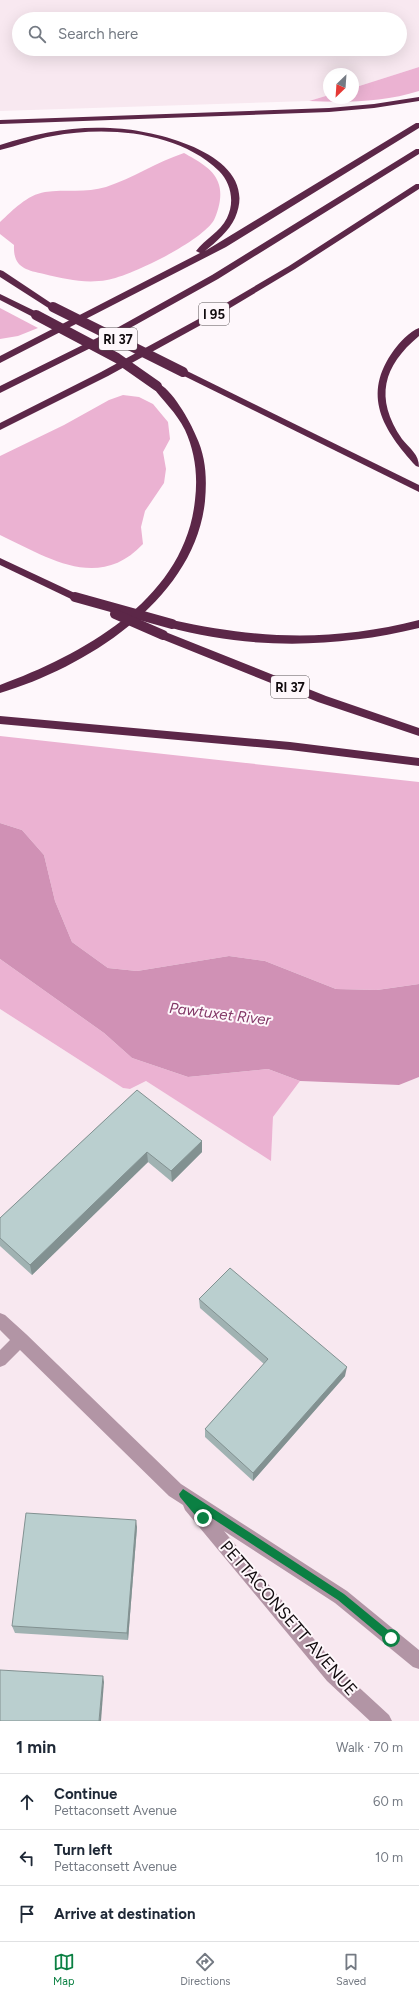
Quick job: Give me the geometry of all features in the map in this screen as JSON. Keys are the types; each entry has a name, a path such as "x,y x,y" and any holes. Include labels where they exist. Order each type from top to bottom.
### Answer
{"highway":[{"path":"0,122 336,109 374,106 419,99"},
{"path":"0,360 223,246 419,126"},
{"path":"0,148 31,138 67,131 124,131 149,135 185,146 208,158 226,173 234,186 236,199 232,216 222,232 201,250 133,292"},
{"name":"I 95","path":"0,390 118,331 220,274 419,151"},
{"name":"I 95","path":"0,427 102,376 219,311 290,269 419,186"},
{"path":"0,273 53,307"},
{"name":"RI 37","path":"0,280 419,489"},
{"path":"0,297 122,360 157,386 181,414 192,435 200,459 202,486 201,505 196,527 187,549 166,584 144,608 124,625 93,647 66,663 34,677 0,689"},
{"path":"419,331 400,347 386,367 381,381 380,396 382,412 389,428 419,464"},
{"name":"RI 37","path":"0,561 75,597 163,635 322,699 419,732"},
{"path":"75,597 172,624 242,637 298,640 368,635 419,624"},
{"path":"0,720 318,749 419,762"}],"street":[{"name":"PETTACONSETT AVENUE","path":"0,1320 175,1490 341,1597 419,1661"},
{"path":"0,1360 20,1339"},
{"name":"PETTACONSETT AVENUE","path":"183,1494 333,1675 383,1721"}],"shaded area":[{"path":"0,0 419,0 419,67 359,86 359,68 323,68 323,97 309,101 0,111"},
{"path":"419,67 419,91 378,100 359,101 359,86"},
{"path":"323,97 323,102 309,101"},
{"path":"184,153 199,162 216,177 220,191 220,201 217,211 214,220 196,238 148,265 107,280 83,281 67,279 26,269 18,263 14,252 14,245 0,234 0,222 32,196 45,192 91,190 106,187"},
{"path":"0,308 38,328 18,336 0,339"},
{"path":"123,395 139,397 153,404 168,422 170,439 163,452 166,469 164,483 145,511 141,527 143,544 126,558 108,566 90,568 72,566 54,560 0,535 0,456 64,425 109,400"},
{"path":"0,736 419,782 419,984 377,990 336,989 265,961 229,956 137,971 108,968 72,942 55,901 44,855 22,830 0,823"},
{"path":"0,959 104,1033 132,1058 188,1077 268,1069 300,1081 273,1117 271,1161 146,1081 130,1089 123,1088 0,1009"},
{"path":"0,1009 123,1088 130,1089 146,1081 271,1160 273,1117 300,1081 399,1085 419,1077 419,1721 0,1721"}],"water":[{"name":"Pawtuxet River","path":"0,823 22,830 44,855 55,901 72,942 108,968 137,971 229,956 265,961 336,989 377,990 419,984 419,1077 399,1085 300,1081 268,1069 188,1077 132,1058 104,1033 0,959"}],"building":[{"path":"137,1090 202,1141 171,1171 147,1152 30,1265 0,1238 0,1218"},
{"path":"230,1268 347,1367 253,1473 205,1429 268,1359 199,1299"},
{"path":"26,1513 136,1520 127,1633 12,1626"},
{"path":"0,1670 103,1676 99,1721 0,1721"}],"route":[{"path":"203,1518 183,1494 341,1597 391,1638"}]}
